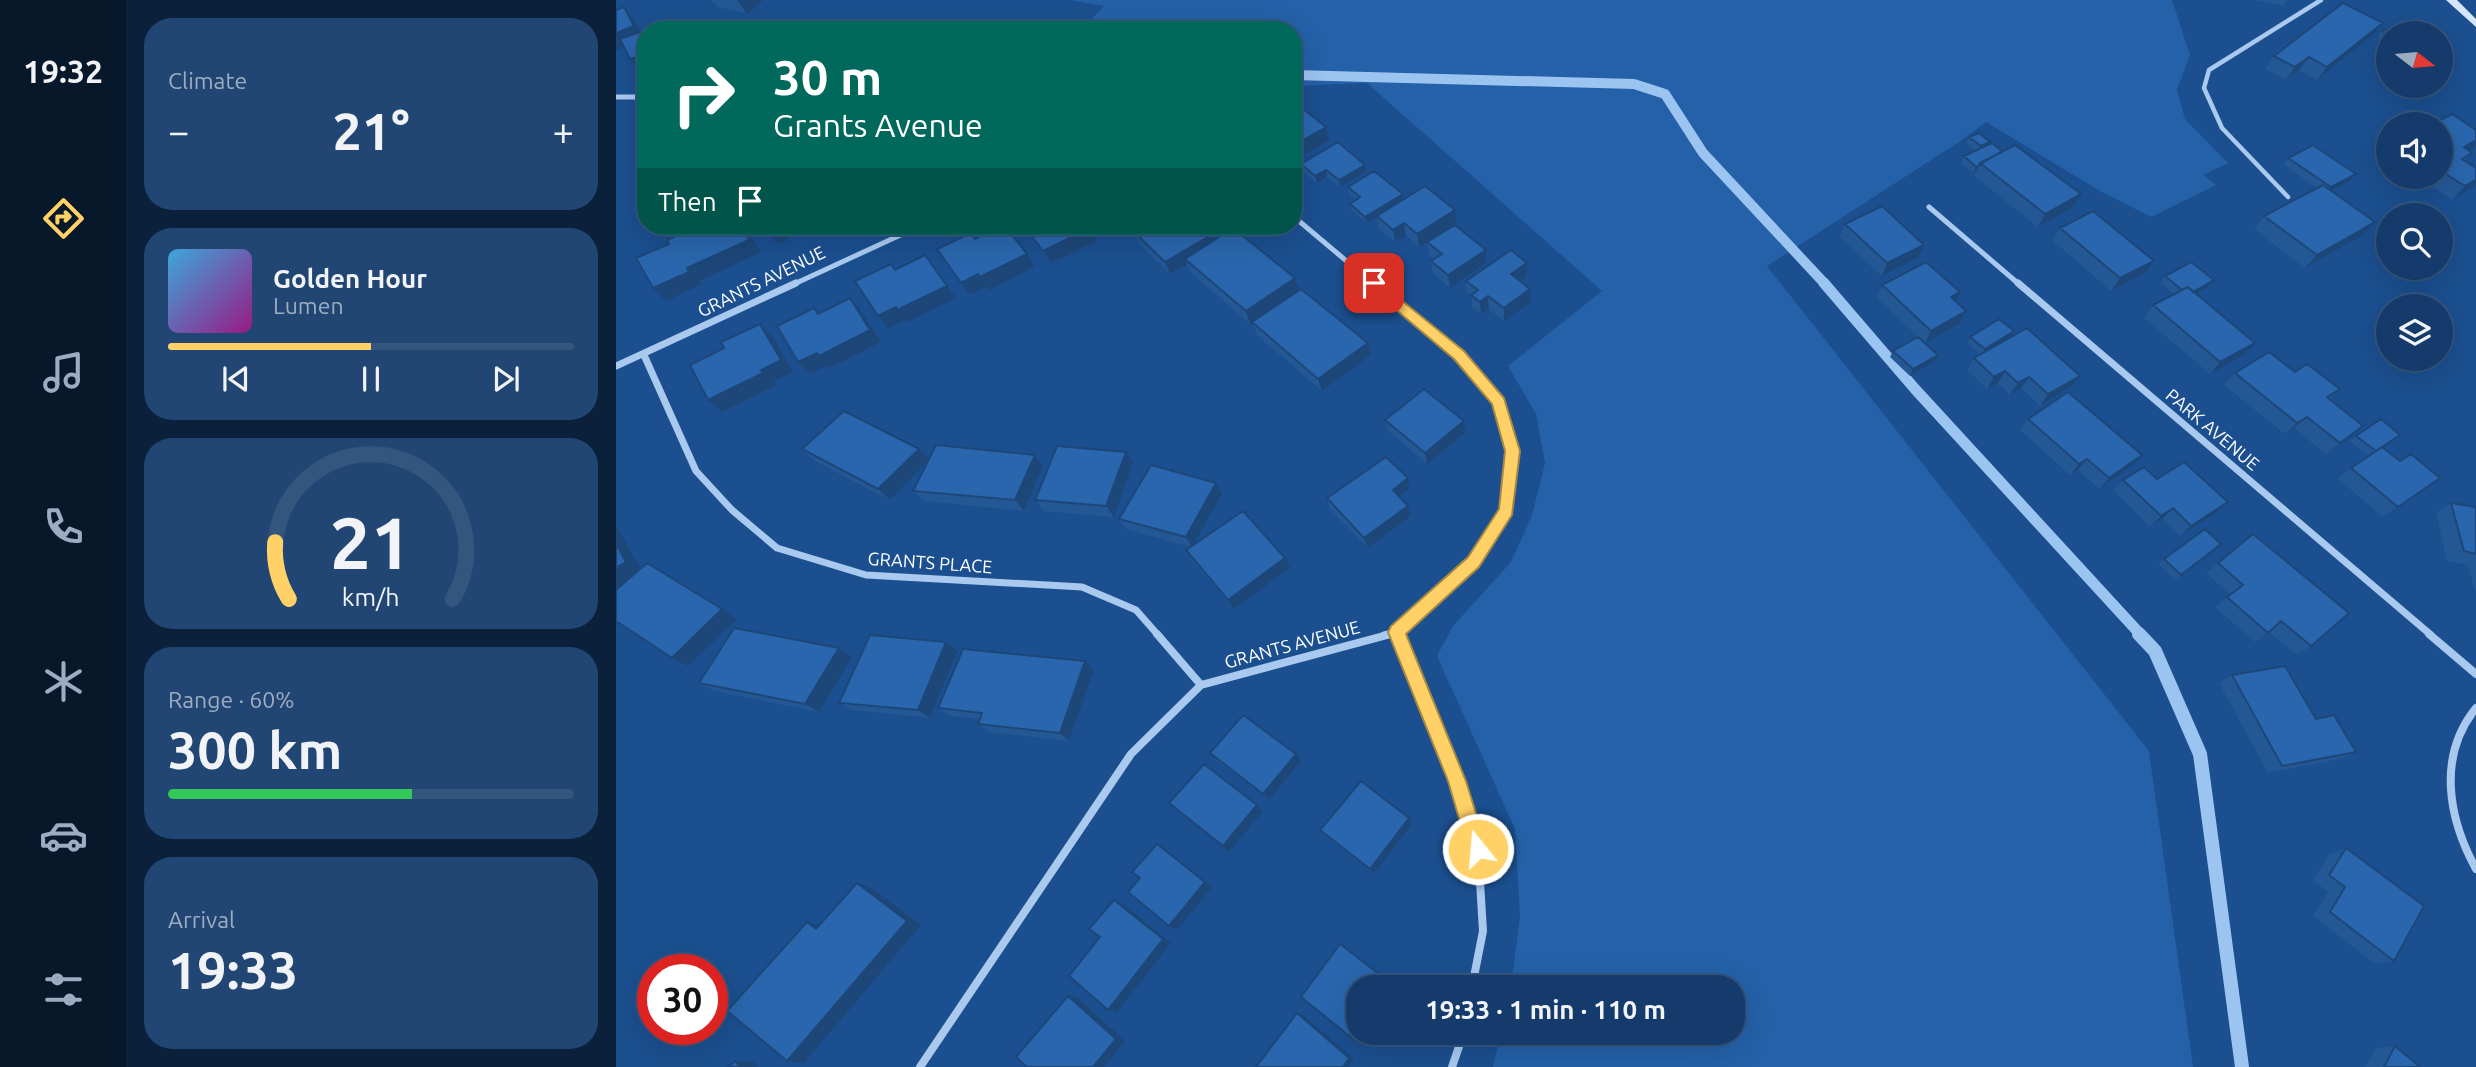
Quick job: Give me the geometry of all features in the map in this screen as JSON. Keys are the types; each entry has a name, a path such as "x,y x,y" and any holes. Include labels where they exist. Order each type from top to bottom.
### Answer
{"street":[{"path":"2451,0 2476,24"},
{"path":"616,97 636,97"},
{"name":"PARK AVENUE","path":"1929,207 2476,674"},
{"name":"GRANTS AVENUE","path":"920,1067 1131,754 1200,685 1397,632 1474,562 1506,510 1513,451 1499,402 1459,355 1302,224"},
{"name":"GRANTS AVENUE","path":"616,366 899,235"},
{"name":"GRANTS PLACE","path":"644,355 696,471 732,510 777,548 866,575 1082,587 1136,610 1200,685"},
{"path":"1397,632 1457,781 1478,849 1483,930 1474,975"},
{"path":"2476,708 2452,751 2451,801 2469,858 2476,869"},
{"path":"1452,1067 1460,1045"}],"lane":[{"path":"2288,197 2222,128 2204,88 2209,70 2321,0"}],"shaded area":[{"path":"1070,0 2172,0 2190,55 2177,90 2185,119 2228,163 2203,175 2216,185 2151,217 2100,191 1986,122 1767,266 2149,751 2193,1067 1493,1067 1498,1045 1745,1045 1745,975 1513,975 1520,916 1515,829 1437,656 1453,626 1511,562 1532,515 1545,463 1536,414 1508,366 1602,291 1367,83 1302,86 1302,21 1090,21 1104,6"}],"building":[{"path":"2343,3 2379,21 2376,21 2376,28 2327,67 2309,57 2295,67 2274,56"},
{"path":"624,7 634,26 616,33 616,10"},
{"path":"637,33 637,57 630,59 620,39"},
{"path":"1302,108 1326,127 1302,141"},
{"path":"2453,115 2476,130 2476,140 2464,147 2472,153 2462,159 2476,168 2476,180 2465,186 2453,178"},
{"path":"1979,133 1990,142 1981,146 1969,137"},
{"path":"1338,142 1365,165 1339,180 1326,170 1315,176 1302,163"},
{"path":"1992,143 2002,151 1976,167 1964,156"},
{"path":"2015,145 2081,194 2045,214 1980,163"},
{"path":"2313,145 2356,174 2331,187 2288,158"},
{"path":"1374,171 1403,194 1365,217 1350,204 1360,197 1348,187"},
{"path":"2323,185 2375,222 2317,255 2264,216"},
{"path":"1425,186 1455,210 1417,234 1404,223 1393,230 1377,216"},
{"path":"1882,206 1924,245 1887,263 1845,224"},
{"path":"2093,211 2154,261 2120,278 2060,228"},
{"path":"1455,225 1486,250 1448,275 1431,261 1442,254 1427,242"},
{"path":"678,235 746,235 749,240 687,268 689,272 653,288 636,258 669,244 667,240"},
{"path":"967,235 972,235 975,239 983,235 1012,235 1027,254 980,277 978,274 961,283 937,249"},
{"path":"1031,235 1076,235 1043,251"},
{"path":"1137,235 1211,235 1165,262"},
{"path":"1222,235 1242,235 1295,278 1246,311 1185,259"},
{"path":"1511,250 1527,263 1511,274 1530,289 1504,308 1488,296 1480,302 1471,295 1478,290 1466,281"},
{"path":"925,255 947,286 878,316 855,281 891,264 895,270"},
{"path":"1926,262 1960,292 1951,297 1966,311 1931,331 1882,285"},
{"path":"2191,262 2214,280 2193,292 2188,287 2182,290 2165,276"},
{"path":"2188,287 2255,343 2220,362 2153,305"},
{"path":"1301,289 1368,343 1318,379 1252,322"},
{"path":"850,298 870,330 819,356 817,353 798,362 777,326 814,308 818,314"},
{"path":"1999,319 2014,331 1985,349 1970,337"},
{"path":"760,324 781,360 761,370 763,373 708,400 690,365 724,348 721,342"},
{"path":"2027,328 2080,376 2048,394 2029,377 2018,383 2005,371 1994,377 1974,358"},
{"path":"1918,337 1938,355 1913,369 1893,351"},
{"path":"2269,352 2295,372 2307,364 2340,389 2327,397 2363,426 2340,443 2307,417 2297,423 2235,373"},
{"path":"1424,389 1464,421 1425,453 1385,420"},
{"path":"2068,392 2142,455 2109,478 2087,459 2079,464 2028,419"},
{"path":"844,411 919,449 878,489 802,449"},
{"path":"2381,419 2400,435 2376,451 2356,436"},
{"path":"936,445 1035,455 1015,500 913,491"},
{"path":"1057,446 1126,452 1106,506 1035,500"},
{"path":"2382,447 2400,461 2411,454 2440,478 2398,507 2351,468"},
{"path":"1386,457 1408,478 1393,490 1408,506 1364,538 1327,498"},
{"path":"2184,462 2228,502 2191,526 2173,508 2161,516 2123,480 2144,467 2157,479"},
{"path":"1151,465 1216,483 1186,537 1119,519"},
{"path":"2451,503 2476,507 2476,554 2464,551"},
{"path":"1243,511 1285,558 1228,600 1186,550"},
{"path":"2205,529 2221,544 2181,575 2164,559"},
{"path":"2253,534 2349,613 2311,646 2281,621 2268,633 2227,597 2243,585 2218,563"},
{"path":"616,544 626,562 616,568"},
{"path":"647,563 722,609 672,658 616,621 616,590"},
{"path":"734,628 839,648 805,704 699,683"},
{"path":"870,635 946,642 918,710 839,703"},
{"path":"963,649 1085,661 1060,733 978,724 982,713 938,708"},
{"path":"2285,666 2316,719 2334,715 2356,752 2282,766 2232,675"},
{"path":"1243,715 1296,754 1263,794 1210,753"},
{"path":"1204,764 1257,805 1223,846 1169,803"},
{"path":"1361,781 1409,818 1370,869 1320,830"},
{"path":"1157,844 1205,882 1169,926 1128,892 1140,878 1132,872"},
{"path":"2346,848 2424,906 2394,961 2330,912 2345,887 2329,875"},
{"path":"857,883 907,921 787,1061 728,1010 807,922 816,929"},
{"path":"1114,900 1163,939 1108,1010 1069,976 1100,937 1089,929"},
{"path":"1340,944 1380,975 1346,975 1346,1033 1301,997"},
{"path":"1068,996 1116,1039 1093,1067 1027,1067 1016,1057"},
{"path":"1297,1013 1349,1058 1343,1067 1256,1067"},
{"path":"2395,1046 2420,1067 2384,1067"},
{"path":"736,1061 739,1067 728,1067"}],"waterway":[{"path":"1302,75 1634,84 1665,94 1703,153 1826,285"},
{"path":"1824,283 1915,389 2141,635"},
{"path":"2139,634 2155,651 2200,754 2242,1067"}],"route":[{"path":"1374,283 1459,355 1499,402 1513,451 1506,510 1474,562 1397,632 1457,781 1478,849"}]}
